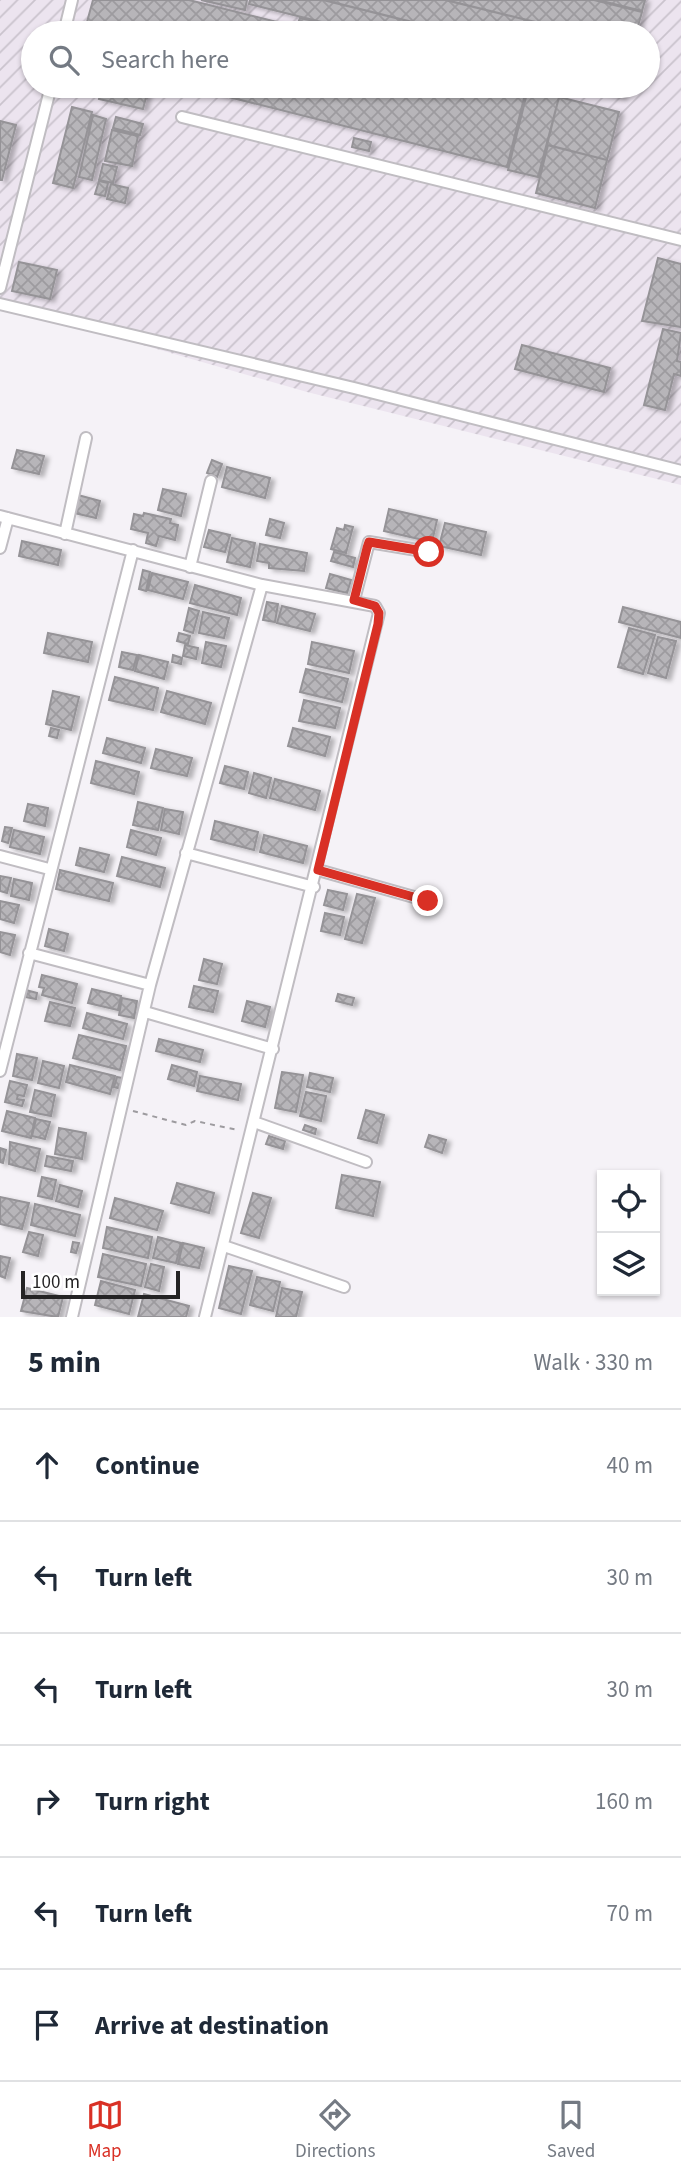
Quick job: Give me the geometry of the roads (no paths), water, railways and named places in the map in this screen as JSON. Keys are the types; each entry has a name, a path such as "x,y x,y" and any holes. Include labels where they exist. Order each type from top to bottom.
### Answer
{"street":[{"path":"67,21 72,0"},
{"path":"0,288 48,98"},
{"path":"182,117 681,240"},
{"path":"0,303 354,388 681,471"},
{"path":"65,534 86,438"},
{"path":"190,567 211,481"},
{"path":"0,548 4,517 262,585 354,600 375,606 379,613 314,887 205,1317"},
{"path":"354,600 369,542 429,552"},
{"path":"0,1071 49,869 133,550"},
{"path":"72,1317 150,985 262,585"},
{"path":"186,853 314,887"},
{"path":"0,856 49,869"},
{"path":"318,870 428,901"},
{"path":"29,953 150,985"},
{"path":"145,1012 273,1049"},
{"path":"252,1127 366,1162"},
{"path":"224,1246 344,1287"}]}
